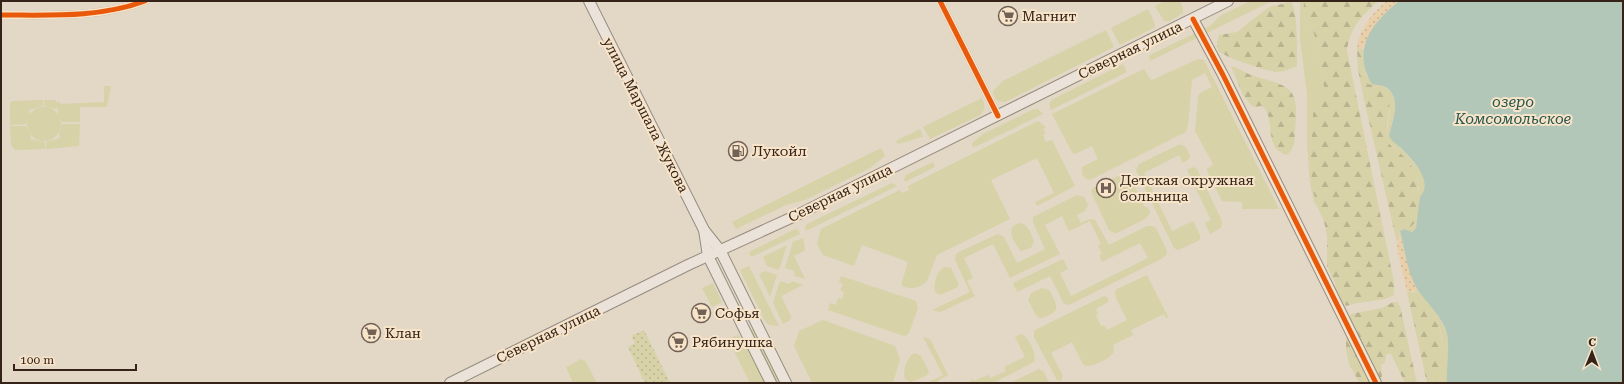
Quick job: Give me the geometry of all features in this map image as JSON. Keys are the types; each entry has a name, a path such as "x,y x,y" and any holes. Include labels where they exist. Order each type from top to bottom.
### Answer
{"main road":[{"name":"улица Маршала Жукова","path":"589,1 704,230 720,250 786,383"},
{"name":"Северная улица","path":"450,383 720,250 795,216 1228,1"},
{"path":"1193,19 1223,75 1376,383"},
{"name":"улица Маршала Жукова","path":"704,230 708,256 771,383"},
{"path":"740,321 752,315"}],"street":[{"path":"1,15 83,14 111,10 145,1"},
{"path":"940,1 998,116"}],"green space":[{"path":"1165,1 1180,1 1183,8 1183,13 1170,21 1164,21 1155,6"},
{"path":"1250,1 1272,1 1150,61 1150,55 1210,26 1220,16"},
{"path":"1300,1 1304,1 1303,16 1314,33 1324,87 1324,97 1313,114 1310,151 1312,186 1317,206 1314,202 1310,184 1307,144 1307,94 1300,39"},
{"path":"1304,1 1378,1 1357,23 1348,43 1347,51 1394,282 1394,295 1385,299 1346,306 1337,295 1335,283 1327,266 1327,236 1324,221 1317,206 1312,186 1310,151 1313,114 1316,106 1324,97 1324,87 1314,33 1303,16"},
{"path":"1291,2 1295,13 1296,22 1297,66 1276,72 1237,60 1218,51 1217,43 1219,35 1237,32 1269,7"},
{"path":"1148,9 1155,27 1120,45 1111,28"},
{"path":"1106,30 1114,47 1005,102 998,101 995,98 993,91 1003,81"},
{"path":"1357,48 1363,49 1362,66 1368,84 1383,91 1387,94 1389,99 1387,139 1392,147 1409,162 1417,179 1417,221 1409,228 1407,225 1402,224 1397,243 1358,70"},
{"path":"1363,49 1366,75 1376,85 1391,92 1394,98 1394,113 1389,136 1422,173 1425,185 1416,228 1412,232 1404,229 1400,231 1402,223 1407,225 1417,221 1415,215 1416,197 1419,189 1417,178 1411,165 1387,141 1390,108 1377,87 1368,85 1362,66"},
{"path":"1198,59 1204,60 1279,209 1242,209 1242,202 1222,201 1207,171 1207,169 1213,164 1195,131 1198,96 1200,93 1212,87 1205,73 1192,80 1186,132 1090,180 1086,179 1082,174 1082,167 1098,159 1092,146 1075,154 1072,152 1052,114 1144,69 1152,80"},
{"path":"1123,64 1127,72 1051,110 1049,104 1053,99"},
{"path":"1231,66 1251,75 1277,83 1290,91 1294,97 1296,116 1294,143 1292,149 1287,155 1279,151 1272,140 1269,118 1266,111 1262,106 1253,107 1243,95"},
{"path":"104,86 111,86 107,107 80,107 80,122 62,122 58,113 58,108 55,109 44,106 44,100 55,100 56,102 60,102 60,104 104,102"},
{"path":"982,98 984,107 980,115 930,139 923,127"},
{"path":"43,100 43,106 29,110 30,114 26,124 10,125 10,104 12,101"},
{"path":"44,107 56,112 61,124 56,136 44,141 32,136 27,124 32,112"},
{"path":"1034,109 1038,109 1043,114 975,147 972,146 972,143 983,134"},
{"path":"1038,121 1046,127 1043,129 1046,133 1043,135 1046,142 1052,140 1075,186 1037,206 1035,202 1054,193 1037,158 991,180 1010,219 937,255 927,281 921,285 915,288 902,286 908,262 862,245 854,266 823,255 817,244 821,229 900,190 902,193 909,190 908,186"},
{"path":"62,124 80,124 79,146 46,149 46,142 60,138 59,134"},
{"path":"10,126 26,126 31,136 30,139 45,142 45,149 15,150 11,145"},
{"path":"920,129 923,136 922,137 898,144 896,141"},
{"path":"1178,145 1183,145 1186,148 1190,156 1189,159 1183,163 1179,155 1144,173 1172,231 1193,221 1200,235 1200,239 1198,241 1178,250 1174,248 1136,170 1139,164"},
{"path":"881,148 885,156 870,168 805,200 786,205 736,229 732,222"},
{"path":"933,162 935,167 905,182 904,180 906,175"},
{"path":"1193,167 1197,169 1222,221 1221,228 1210,234 1205,223 1211,220 1187,170"},
{"path":"1125,173 1129,175 1144,206 1149,208 1150,213 1145,219 1117,233 1114,233 1109,230 1091,190 1094,187"},
{"path":"892,183 897,186 806,231 805,228 807,224"},
{"path":"1077,195 1084,197 1088,205 1085,211 1077,215 1081,223 1090,219 1095,220 1109,245 1147,226 1152,226 1156,228 1167,251 1166,255 1163,258 1069,305 1064,304 1050,276 1017,292 1013,283 1063,259 1068,269 1060,273 1071,296 1148,258 1140,243 1102,262 1099,255 1102,254 1098,246 1101,244 1090,221 1069,231 1062,216 1045,225 1060,254 1010,278 993,244 964,258 973,278 967,281 975,296 940,312 932,310 970,292 955,260 956,254 998,234 1004,237 1017,263 1045,249 1033,222 1033,217"},
{"path":"1020,223 1027,227 1034,241 1031,248 1021,251 1014,241 1011,231 1013,226"},
{"path":"795,229 798,230 800,234 751,257 749,252"},
{"path":"803,238 805,248 804,251 794,256 805,279 795,276 794,271 785,268 793,242"},
{"path":"787,245 779,270 767,266 763,257"},
{"path":"749,266 779,326 769,325 765,321 740,270"},
{"path":"944,267 951,268 959,285 956,288 940,295 935,292 936,278"},
{"path":"765,271 777,275 770,297 759,274"},
{"path":"1147,275 1168,317 1166,318 1164,314 1131,330 1133,335 1113,345 1114,351 1109,357 1102,362 1093,365 1086,366 1083,364 1072,342 1051,353 1063,376 1061,381 1057,380 1034,337 1035,330 1104,296 1108,298 1108,302 1096,309 1098,314 1096,316 1101,326 1104,325 1107,330 1127,320 1116,298 1115,292 1117,289"},
{"path":"841,276 916,301 918,308 909,333 905,336 901,335 828,310 830,303 836,305 838,298 842,299 844,292 840,290 843,284 839,282"},
{"path":"780,281 789,284 793,281 803,285 781,296 791,316 790,320 783,324 773,303"},
{"path":"713,283 722,302 712,307 702,288"},
{"path":"1042,288 1049,290 1056,303 1056,309 1051,314 1039,318 1028,300 1031,293"},
{"path":"1418,290 1438,316 1446,332 1448,344 1447,383 1442,383 1442,337 1440,328 1415,297 1413,292"},
{"path":"1407,292 1413,292 1439,327 1442,343 1442,383 1427,383"},
{"path":"1393,302 1397,302 1400,306 1417,383 1405,383 1391,354 1386,354 1385,362 1381,365 1382,378 1378,383 1359,383 1350,366 1346,347 1346,333 1351,314 1382,308"},
{"path":"823,320 895,346 900,359 893,383 812,383 794,346 799,331"},
{"path":"753,329 780,383 777,383 750,330"},
{"path":"644,330 670,383 645,383 628,347 635,343 631,336"},
{"path":"1021,334 1032,346 1035,359 1034,362 993,383 969,383 972,379 974,381 988,375 990,378 1006,371 1004,367 1025,357 1015,337"},
{"path":"738,335 749,348 766,383 750,383 728,339"},
{"path":"923,337 930,339 948,375 937,381 938,383 927,383 943,375"},
{"path":"915,353 921,356 929,372 926,376 911,382 905,379 904,372 910,357"},
{"path":"581,359 585,361 597,383 573,383 566,367"},
{"path":"1039,369 1044,372 1049,383 1010,383"}],"sand":[{"path":"1387,1 1399,1 1377,23 1369,35 1363,49 1357,48 1363,28 1376,11"},
{"path":"1400,231 1406,258 1418,290 1407,292 1397,248"}],"water":[{"name":"озеро Комсомольское","path":"1399,1 1623,1 1623,383 1447,383 1447,334 1442,322 1414,283 1400,231 1404,229 1412,232 1416,228 1420,197 1424,191 1425,185 1416,165 1389,136 1395,111 1394,98 1392,93 1387,88 1372,84 1366,71 1364,59 1364,48 1373,28 1380,18"}],"cycle path":[{"path":"1,15 56,15 92,13 145,1"},
{"path":"940,1 998,116"},
{"path":"1193,19 1223,75 1376,383"}],"place":[{"name":"Магнит","path":"1008,16"},
{"name":"Лукойл","path":"738,151"},
{"name":"Детская окружная больница","path":"1106,188"},
{"name":"Софья","path":"701,313"},
{"name":"Клан","path":"371,333"},
{"name":"Рябинушка","path":"678,342"}]}
